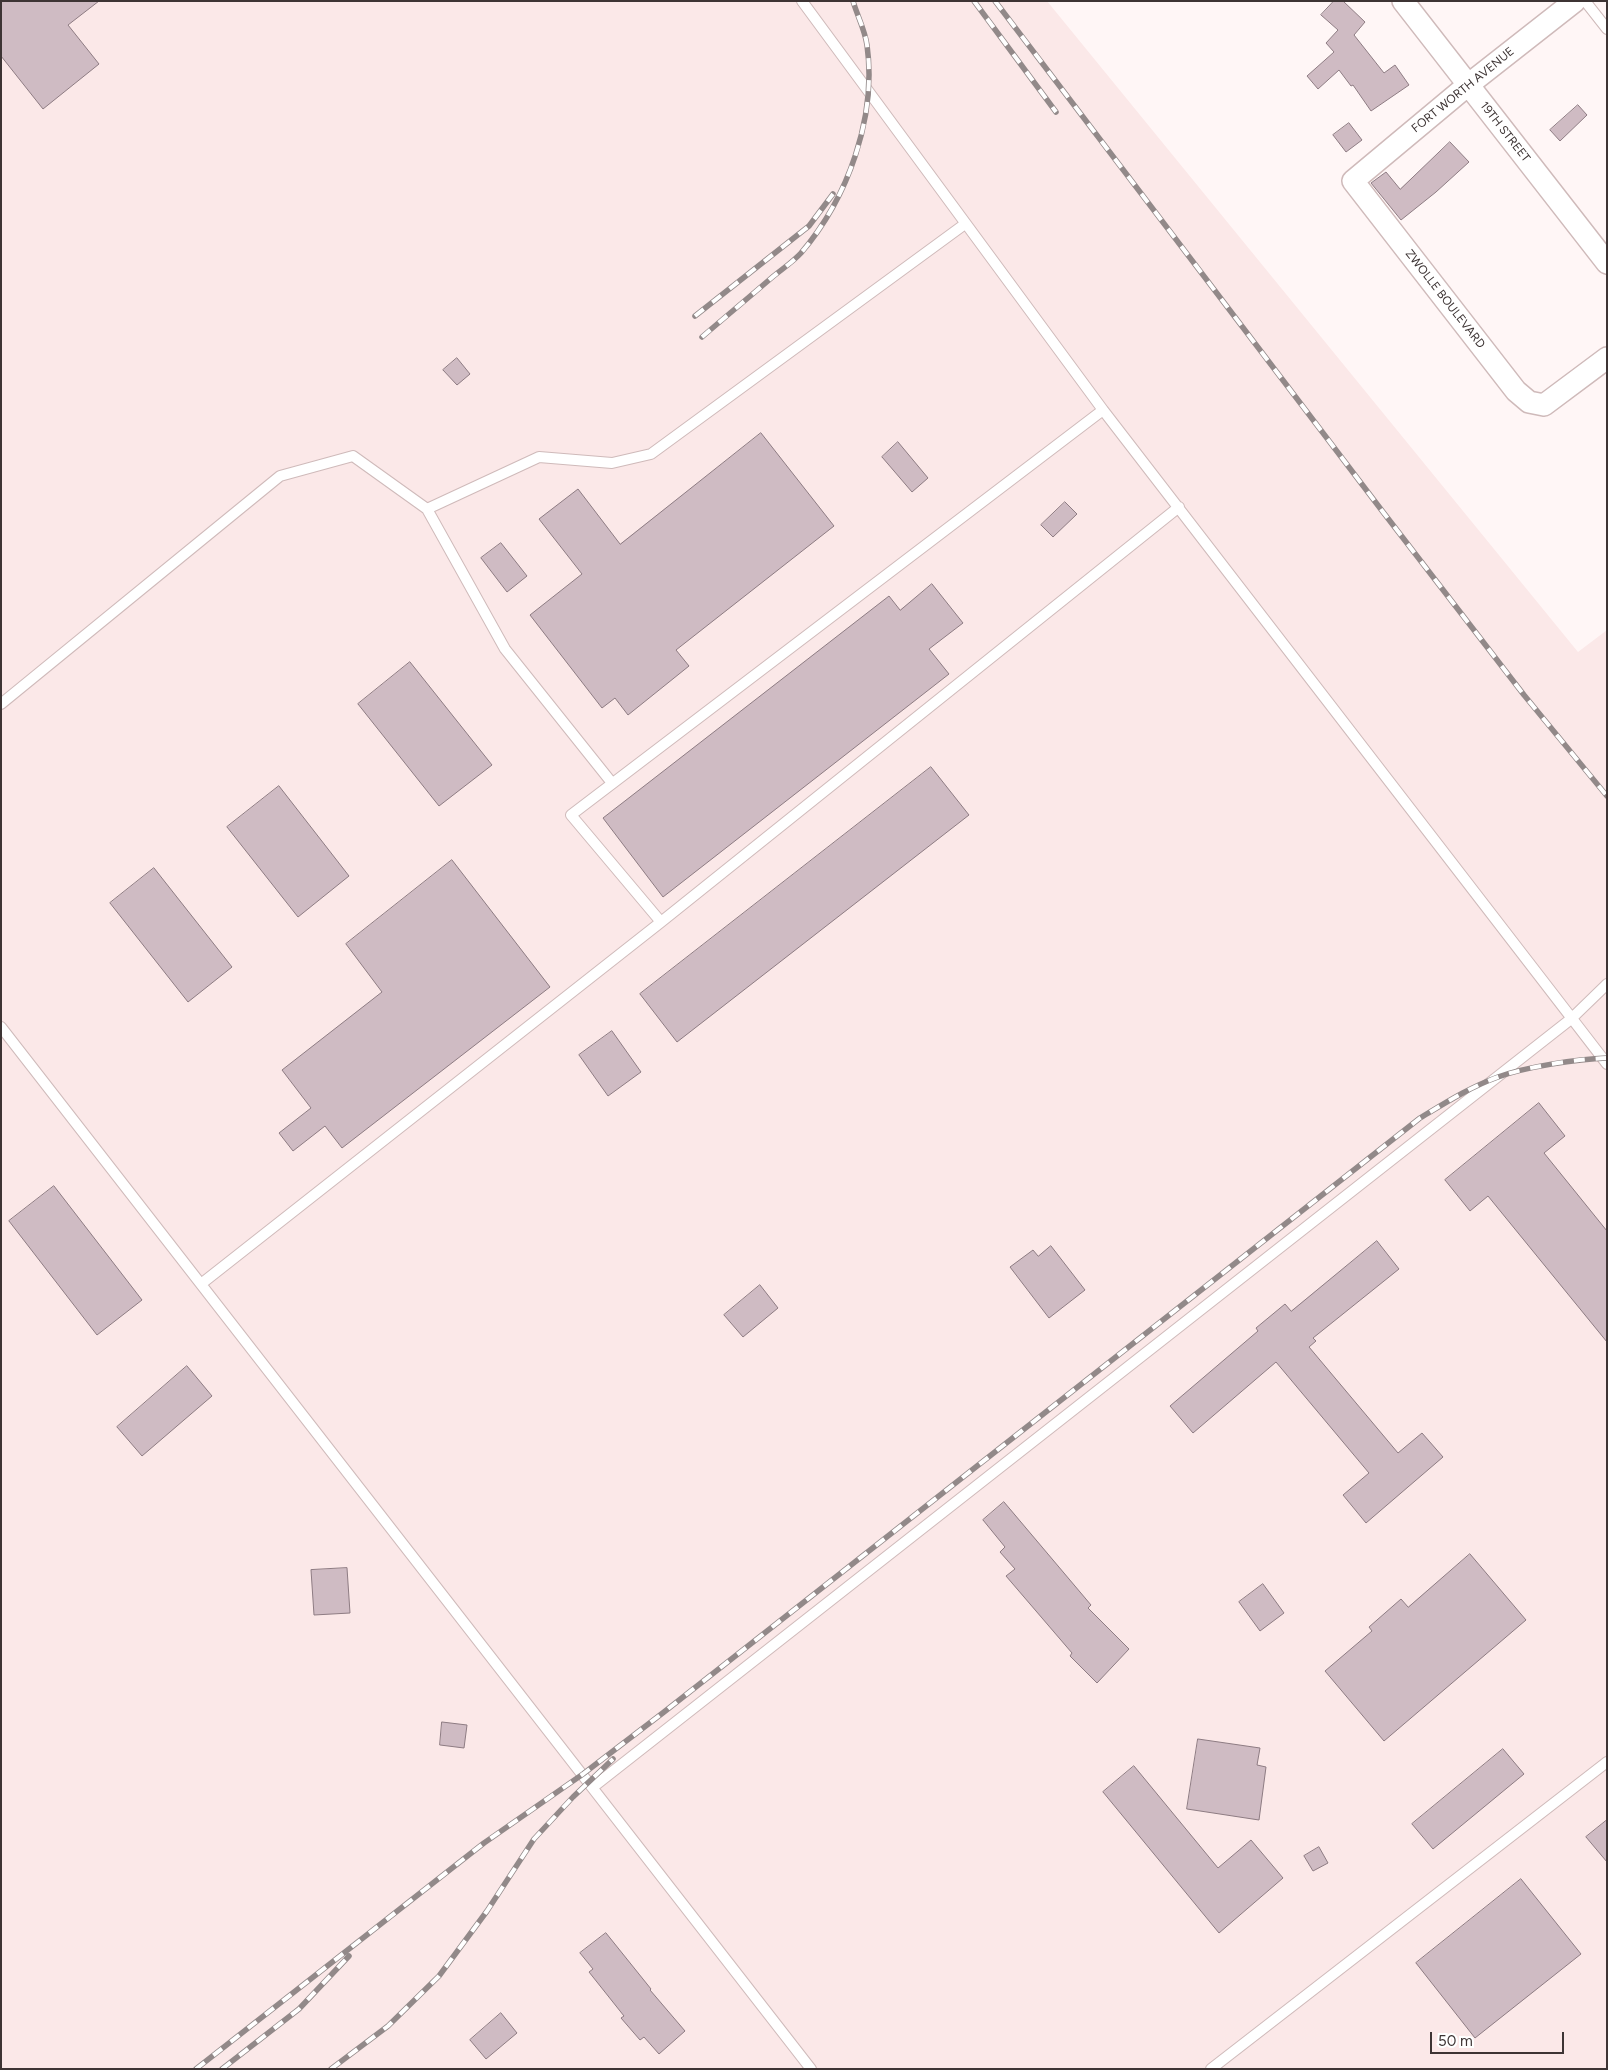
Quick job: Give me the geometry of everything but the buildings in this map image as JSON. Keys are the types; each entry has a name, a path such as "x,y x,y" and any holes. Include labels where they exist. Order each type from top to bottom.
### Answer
{"street":[{"name":"19TH STREET","path":"1403,1 1607,263"},
{"name":"FORT WORTH AVENUE","path":"1353,180 1468,85 1575,1"},
{"name":"ZWOLLE BOULEVARD","path":"1353,180 1516,391 1529,402 1544,405 1607,358"}],"lane":[{"path":"802,1 1103,410 1607,1064"},
{"path":"1585,1 1607,29"},
{"path":"427,509 539,457 612,463 651,454 965,224"},
{"path":"661,922 571,815 1103,410"},
{"path":"1,704 280,476 354,456 427,509 505,649 612,783"},
{"path":"201,1284 661,922 1179,507"},
{"path":"593,1787 1572,1019 1607,984"},
{"path":"1,1027 811,2069"},
{"path":"1211,2069 1607,1762"}],"shaded area":[{"path":"1,1 1047,1 1578,652 1607,630 1607,2069 1,2069"}],"railway":[{"path":"702,337 801,253 833,207 845,182 863,128 868,100 869,72 867,45 853,1"},
{"path":"974,1 1056,112"},
{"path":"995,1 1383,512 1524,695 1607,796"},
{"path":"695,316 809,226 833,194"},
{"path":"196,2069 484,1843 583,1774 664,1712 1420,1118 1468,1090 1509,1073 1551,1064 1607,1058"},
{"path":"331,2069 388,2026 439,1976 487,1911 534,1839 573,1797 613,1759"},
{"path":"222,2069 299,2009 349,1956"}]}
